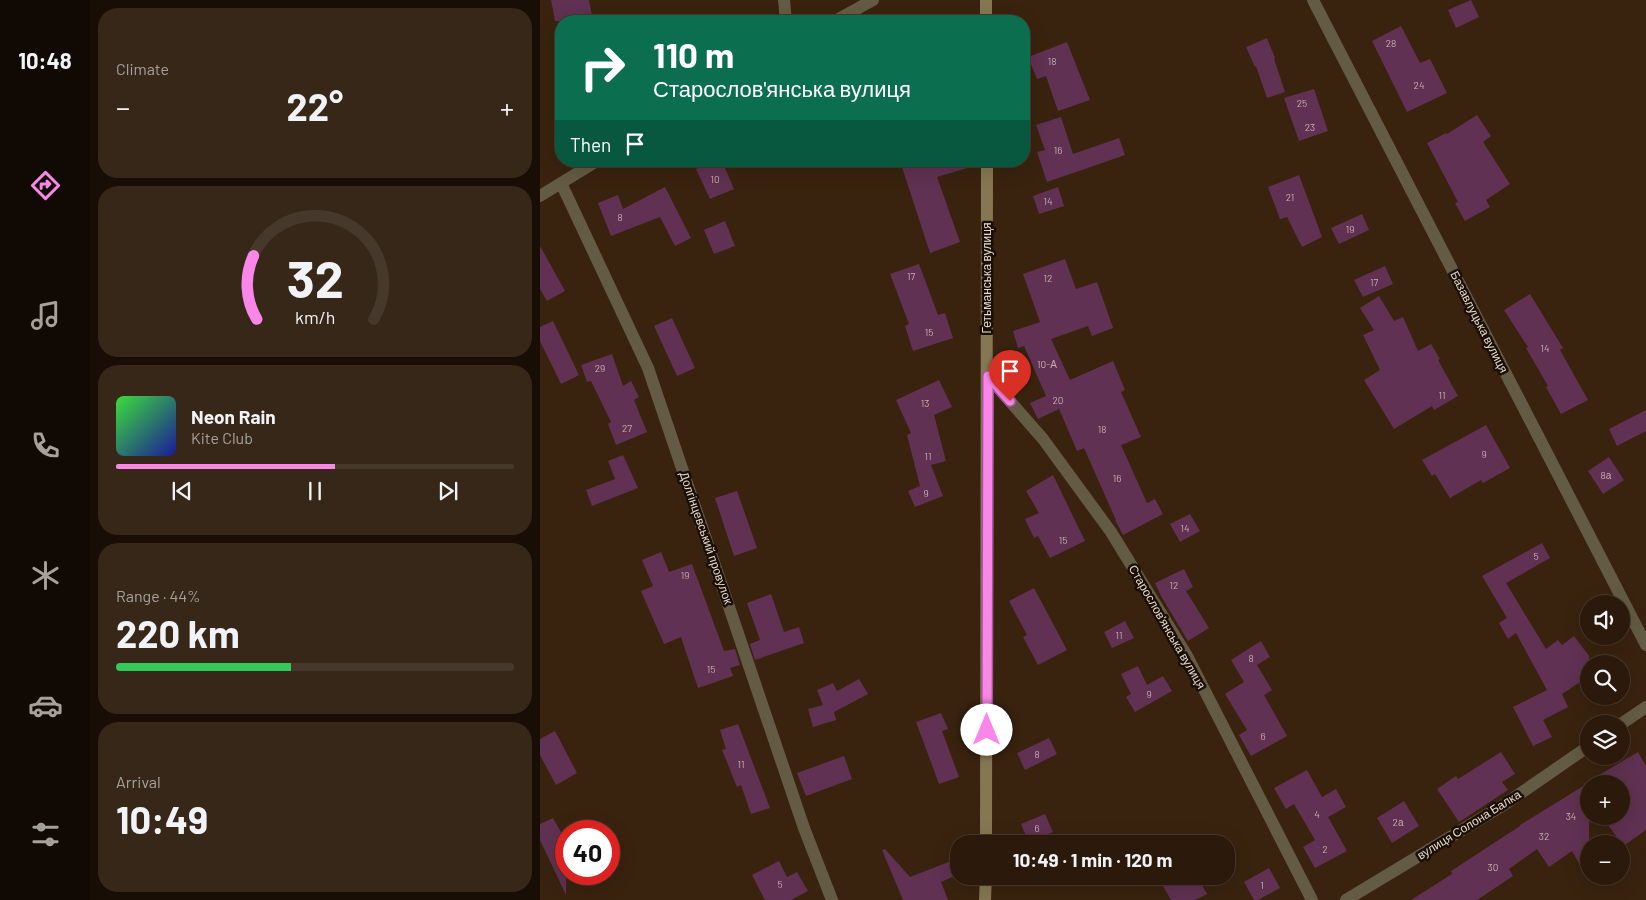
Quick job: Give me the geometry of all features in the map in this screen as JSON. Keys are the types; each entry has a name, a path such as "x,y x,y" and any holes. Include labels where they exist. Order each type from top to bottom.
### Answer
{"street":[{"path":"784,0 785,15"},
{"path":"846,15 873,0"},
{"path":"986,0 986,15"},
{"name":"Базавлуцька вулиця","path":"1313,0 1646,645"},
{"path":"540,196 587,167"},
{"name":"Гетьманська вулиця","path":"986,835 987,167"},
{"name":"Долгінцевський провулок","path":"561,183 648,368 804,828 832,900"},
{"name":"Старослов'янська вулиця","path":"988,376 1043,439 1111,532 1187,656 1312,900"},
{"path":"1630,718 1646,707"},
{"name":"вулиця Солона Балка","path":"1346,900 1505,804 1580,752"},
{"path":"985,900 986,885"}],"building":[{"path":"551,0 589,0 592,15 555,15 555,21"},
{"path":"1471,0 1479,17 1456,28 1448,10"},
{"path":"1401,26 1420,63 1430,59 1447,93 1407,112 1372,41"},
{"path":"1267,38 1285,92 1267,98 1256,66 1246,47"},
{"path":"1067,42 1090,100 1058,111 1046,76 1037,79 1030,62 1030,56"},
{"path":"1314,89 1328,131 1299,141 1284,98"},
{"path":"1477,115 1491,136 1483,142 1510,184 1486,200 1490,207 1465,221 1455,203 1458,202 1427,143 1447,134"},
{"path":"1061,117 1073,154 1119,138 1125,155 1047,182 1037,152 1045,150 1036,125"},
{"path":"701,167 725,167 734,189 710,199 696,169"},
{"path":"902,167 971,167 937,177 960,242 930,253"},
{"path":"1299,175 1322,237 1302,247 1287,217 1280,219 1268,187"},
{"path":"665,187 691,238 675,246 660,217 611,236 598,203 618,195 623,209"},
{"path":"1058,187 1064,206 1039,214 1033,196"},
{"path":"1362,214 1369,230 1339,244 1331,228"},
{"path":"725,221 735,246 714,254 704,230"},
{"path":"540,246 565,291 547,301 540,289"},
{"path":"1065,259 1076,289 1097,282 1113,328 1092,336 1088,326 1051,339 1070,380 1113,361 1125,390 1121,392 1141,437 1121,445 1147,503 1155,499 1163,514 1123,535 1084,448 1077,451 1059,409 1038,419 1030,403 1046,396 1024,346 1018,348 1013,331 1040,322 1023,274"},
{"path":"919,264 938,315 945,313 953,338 913,351 905,326 909,324 890,274"},
{"path":"1385,266 1393,284 1363,297 1354,280"},
{"path":"1530,294 1563,348 1560,350 1588,400 1561,414 1546,387 1548,386 1526,348 1528,347 1504,310"},
{"path":"1379,296 1394,321 1403,317 1418,351 1431,344 1458,396 1434,410 1432,406 1394,429 1364,380 1380,370 1363,335 1374,330 1360,308"},
{"path":"672,318 695,368 677,376 654,326"},
{"path":"553,321 579,375 561,384 540,341 540,327"},
{"path":"612,354 623,386 631,381 639,397 634,400 647,432 616,445 608,424 611,422 591,381 587,382 581,365"},
{"path":"939,380 952,407 934,415 946,461 931,465 943,496 915,507 908,491 920,486 907,435 911,433 896,400"},
{"path":"1646,410 1646,431 1617,446 1609,429"},
{"path":"1486,425 1510,468 1483,483 1481,480 1450,498 1435,474 1432,476 1422,460"},
{"path":"623,455 638,488 592,506 586,490 615,479 608,461"},
{"path":"1609,457 1624,480 1603,494 1588,471"},
{"path":"1053,475 1085,541 1050,558 1038,536 1034,538 1025,519 1039,513 1026,491"},
{"path":"737,491 757,548 734,556 715,498"},
{"path":"1190,514 1200,531 1180,542 1170,524"},
{"path":"1542,543 1550,558 1506,583 1546,649 1558,640 1562,645 1574,636 1588,655 1580,655 1580,682 1562,694 1568,707 1543,720 1552,737 1533,746 1513,707 1547,690 1516,633 1508,639 1499,623 1507,618 1482,576"},
{"path":"661,552 669,572 692,564 724,651 735,649 740,665 730,668 733,676 698,688 681,637 664,644 641,591 653,586 642,560"},
{"path":"1184,569 1193,587 1186,591 1209,628 1188,641 1155,583"},
{"path":"1034,588 1067,650 1038,665 1023,637 1027,635 1009,601"},
{"path":"771,594 784,632 799,627 804,643 755,660 750,644 760,640 747,603"},
{"path":"1125,621 1134,638 1112,648 1104,632"},
{"path":"1261,641 1270,657 1257,665 1272,690 1264,695 1287,736 1251,756 1239,735 1247,730 1225,694 1244,682 1231,660"},
{"path":"1138,666 1147,685 1163,676 1172,691 1135,712 1126,697 1131,694 1121,674"},
{"path":"859,679 868,694 834,712 836,720 813,727 808,709 823,705 817,690 833,683 837,691"},
{"path":"941,713 948,729 942,731 959,777 939,784 916,722"},
{"path":"738,724 770,808 751,814 741,785 737,787 722,750 726,749 720,730"},
{"path":"555,731 577,773 556,785 540,755 540,739"},
{"path":"1049,738 1057,754 1025,770 1017,753"},
{"path":"1501,752 1515,774 1502,782 1508,790 1459,822 1437,789 1456,776 1458,779"},
{"path":"1638,752 1646,766 1646,830 1630,841 1630,835 1615,835 1608,825 1630,825 1630,775 1599,775 1616,765 1630,765 1630,757"},
{"path":"844,756 852,779 806,796 797,773"},
{"path":"1307,770 1322,797 1336,789 1346,807 1328,817 1347,851 1315,868 1303,847 1315,840 1294,804 1286,809 1274,788"},
{"path":"1580,788 1580,825 1589,825 1589,835 1580,835 1580,865 1572,851 1549,867 1537,849 1509,869 1513,876 1477,900 1411,900 1452,874 1451,871"},
{"path":"1404,801 1419,826 1392,843 1377,818"},
{"path":"1045,814 1053,832 1046,835 1026,835 1021,824"},
{"path":"553,818 555,822 555,872 540,840 540,824"},
{"path":"885,849 910,877 950,861 950,878 941,882 948,900 903,900 882,850"},
{"path":"779,861 787,877 797,872 808,891 791,900 765,900 752,875"},
{"path":"1269,868 1280,888 1258,900 1254,900 1244,882"},
{"path":"561,885 566,885 566,895"},
{"path":"1202,885 1207,894 1195,900 1171,900 1163,886"}],"route":[{"path":"987,730 988,376 1010,401"}]}
